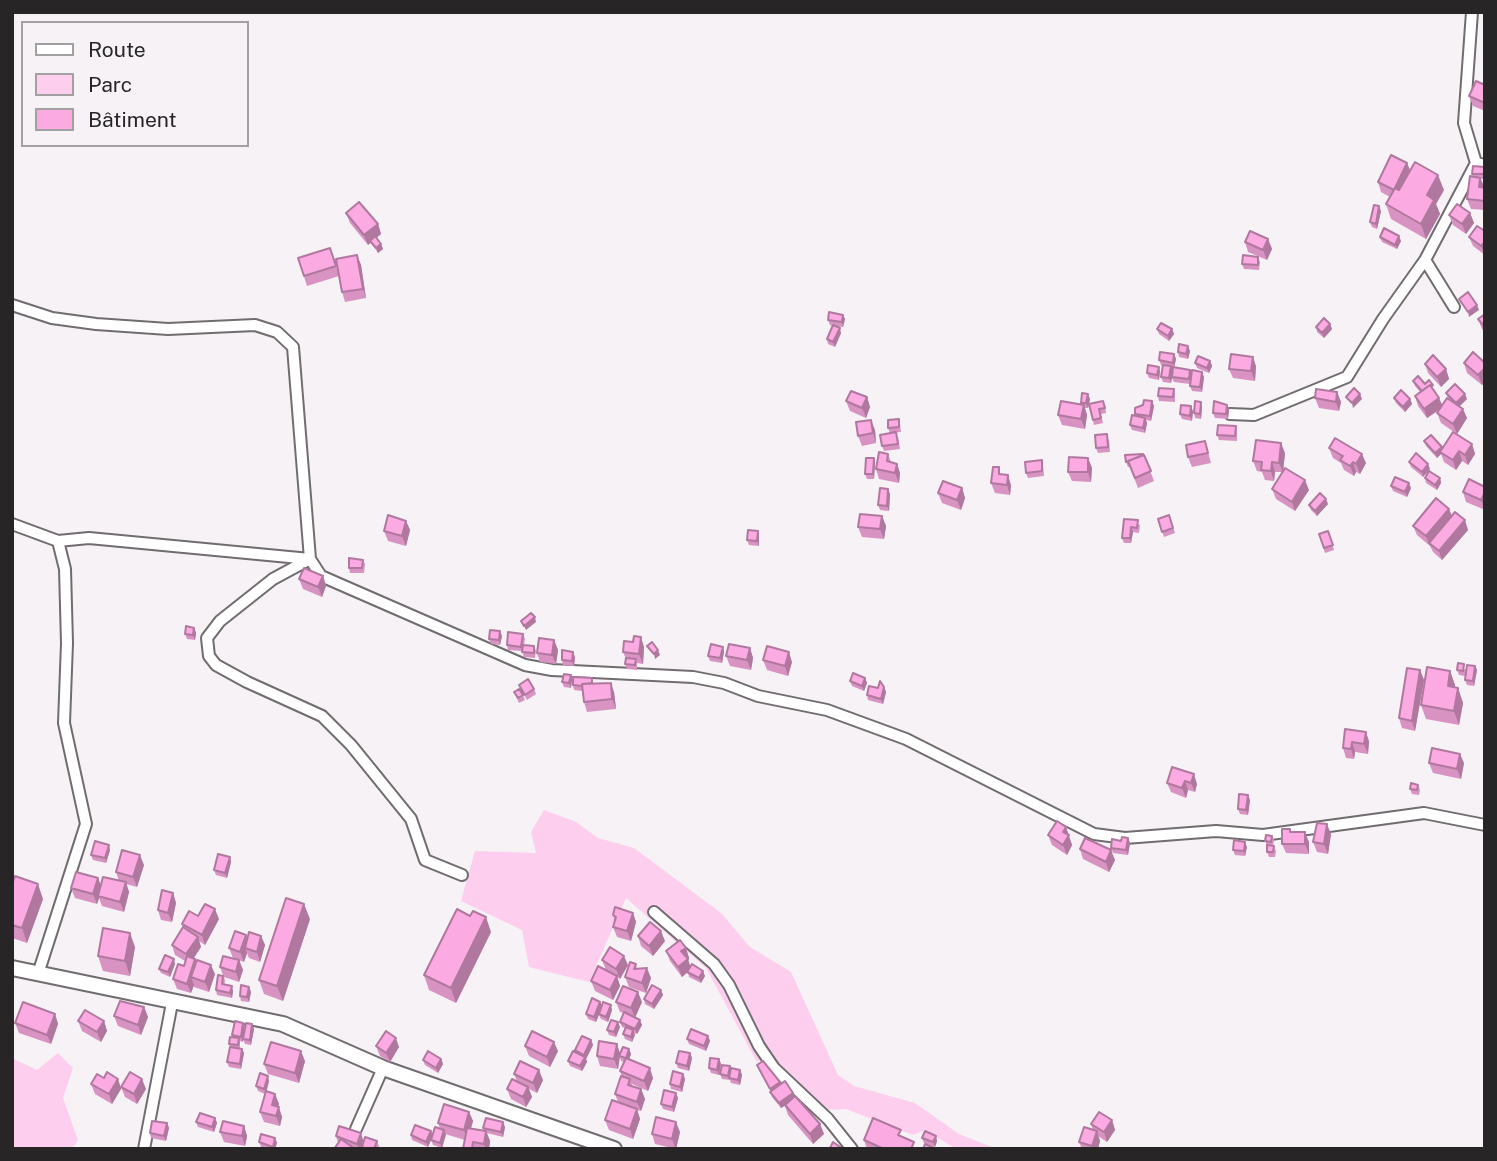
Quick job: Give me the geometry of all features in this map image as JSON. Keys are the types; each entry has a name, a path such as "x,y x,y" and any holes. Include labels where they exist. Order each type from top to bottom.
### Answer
{"street":[{"path":"1230,414 1254,415 1348,377 1383,319 1425,260 1480,164 1464,124 1472,12"},
{"path":"1425,260 1454,307"},
{"path":"12,304 52,318 96,324 168,329 255,325 277,332 293,346 310,559 321,576 525,665 552,670 693,677 724,683 758,696 827,710 906,740 1094,834 1125,838 1216,831 1263,835 1424,813 1485,825"},
{"path":"12,524 58,541 89,538 310,559"},
{"path":"38,974 86,824 64,723 67,643 65,569 58,541"},
{"path":"310,559 273,579 220,621 207,638 209,656 216,665 247,682 322,716 351,745 411,819 425,860 461,875"},
{"path":"654,912 714,964 729,985 758,1046 774,1068 828,1119 852,1149"},
{"path":"12,968 283,1024 383,1068 526,1121 614,1149"},
{"path":"144,1149 172,1003"},
{"path":"356,1129 383,1068"}],"green space":[{"path":"544,810 576,822 598,838 634,848 721,913 750,947 791,972 838,1075 854,1086 915,1103 959,1134 997,1149 956,1149 925,1130 913,1135 846,1109 825,1110 770,1054 757,1062 706,968 626,898 589,982 529,967 522,930 461,901 475,851 536,853 531,832"},
{"path":"58,1053 73,1068 63,1098 78,1140 72,1149 12,1149 12,1058 37,1070"}],"building":[{"path":"1476,81 1485,85 1485,103 1469,96"},
{"path":"1391,155 1407,163 1394,190 1378,182"},
{"path":"1415,162 1438,175 1427,195 1434,200 1421,224 1386,204 1395,188 1399,190"},
{"path":"1473,166 1485,167 1485,174 1472,174"},
{"path":"1470,176 1480,178 1479,187 1485,188 1485,201 1467,199"},
{"path":"359,202 378,224 364,235 346,213"},
{"path":"1457,204 1470,213 1462,224 1449,215"},
{"path":"1374,205 1379,206 1376,224 1370,222"},
{"path":"1477,226 1485,231 1485,241 1481,246 1469,237"},
{"path":"1384,228 1399,236 1395,245 1380,237"},
{"path":"1250,231 1268,239 1263,250 1245,242"},
{"path":"375,236 381,244 376,248 370,241"},
{"path":"330,248 336,266 304,276 298,258"},
{"path":"357,255 363,289 342,292 336,259"},
{"path":"1243,255 1258,257 1258,265 1242,264"},
{"path":"1468,292 1477,305 1468,312 1459,299"},
{"path":"829,312 843,315 842,322 828,320"},
{"path":"1485,314 1485,327 1478,319"},
{"path":"1324,318 1330,324 1322,333 1316,327"},
{"path":"1161,323 1172,329 1168,336 1157,329"},
{"path":"833,325 840,328 833,342 827,339"},
{"path":"1179,344 1188,346 1186,354 1178,352"},
{"path":"1160,352 1174,354 1173,363 1159,360"},
{"path":"1473,352 1485,363 1485,368 1478,375 1464,363"},
{"path":"1231,354 1253,357 1251,371 1229,369"},
{"path":"1433,355 1446,369 1437,377 1425,364"},
{"path":"1198,356 1210,361 1207,368 1195,363"},
{"path":"1148,365 1159,367 1157,375 1147,373"},
{"path":"1163,365 1171,366 1169,378 1161,377"},
{"path":"1173,367 1190,370 1189,379 1172,377"},
{"path":"1192,370 1202,372 1200,387 1190,386"},
{"path":"1418,376 1425,384 1429,380 1433,385 1422,391 1413,381"},
{"path":"1455,384 1465,394 1456,403 1446,393"},
{"path":"1430,385 1439,398 1424,409 1415,396"},
{"path":"1159,388 1174,389 1173,397 1158,396"},
{"path":"1354,388 1360,394 1352,403 1346,397"},
{"path":"1316,389 1337,392 1336,402 1315,398"},
{"path":"1401,390 1410,399 1403,407 1394,398"},
{"path":"851,391 867,397 862,408 846,401"},
{"path":"1082,393 1088,394 1086,403 1081,403"},
{"path":"1447,398 1463,409 1453,424 1437,413"},
{"path":"1144,400 1152,401 1150,416 1135,414 1135,408 1143,405"},
{"path":"1061,401 1084,405 1081,419 1058,415"},
{"path":"1103,401 1105,408 1099,409 1101,418 1093,420 1089,404"},
{"path":"1195,401 1201,402 1200,414 1194,413"},
{"path":"1214,401 1227,405 1226,414 1213,413"},
{"path":"1181,405 1191,406 1190,416 1180,414"},
{"path":"1132,415 1145,418 1143,428 1130,425"},
{"path":"899,419 899,427 888,428 888,420"},
{"path":"871,420 873,433 858,436 856,422"},
{"path":"1218,425 1236,426 1235,436 1217,435"},
{"path":"896,432 898,444 882,446 880,435"},
{"path":"1453,432 1472,444 1465,455 1459,451 1453,460 1440,452"},
{"path":"1107,434 1108,447 1096,448 1095,435"},
{"path":"1431,435 1442,447 1435,453 1424,441"},
{"path":"1335,438 1362,454 1356,464 1353,462 1350,466 1340,460 1343,456 1329,448"},
{"path":"1256,440 1281,443 1279,463 1272,462 1271,471 1261,470 1262,462 1253,461"},
{"path":"1205,441 1208,453 1188,457 1186,445"},
{"path":"879,452 888,454 887,461 897,464 895,473 876,469"},
{"path":"1416,453 1428,464 1422,472 1409,462"},
{"path":"1125,455 1143,455 1126,462"},
{"path":"1144,455 1151,471 1135,478 1128,461"},
{"path":"1069,457 1088,458 1088,472 1068,472"},
{"path":"866,458 874,458 873,474 865,474"},
{"path":"1042,460 1042,471 1026,473 1025,462"},
{"path":"993,467 999,467 999,474 1008,475 1007,485 991,483"},
{"path":"1285,468 1305,480 1292,502 1272,489"},
{"path":"1429,471 1440,478 1435,485 1425,478"},
{"path":"1395,477 1409,483 1405,492 1391,486"},
{"path":"1469,479 1485,487 1481,500 1463,492"},
{"path":"943,481 962,488 957,500 938,493"},
{"path":"880,488 888,489 887,506 878,505"},
{"path":"1320,493 1326,499 1315,511 1309,505"},
{"path":"1436,498 1449,509 1426,536 1413,526"},
{"path":"1455,512 1465,520 1439,551 1429,543"},
{"path":"860,514 882,516 880,529 858,527"},
{"path":"388,515 406,521 402,536 384,531"},
{"path":"1169,515 1173,528 1162,532 1158,519"},
{"path":"1124,519 1138,520 1137,528 1131,527 1130,538 1122,538"},
{"path":"748,530 758,531 757,541 747,540"},
{"path":"1328,531 1333,545 1324,548 1319,534"},
{"path":"349,558 363,560 362,568 349,568"},
{"path":"304,568 323,576 318,587 299,579"},
{"path":"531,613 535,617 524,626 521,621"},
{"path":"186,626 194,628 193,635 185,634"},
{"path":"490,630 500,631 499,640 489,639"},
{"path":"508,632 523,634 521,647 507,645"},
{"path":"634,636 641,637 639,654 623,652 624,641 633,642"},
{"path":"539,638 554,640 552,655 537,653"},
{"path":"652,642 658,650 654,654 647,646"},
{"path":"711,644 723,647 720,658 708,656"},
{"path":"729,644 750,648 747,660 726,656"},
{"path":"523,645 534,646 534,653 522,652"},
{"path":"767,646 789,652 785,666 763,660"},
{"path":"562,650 573,652 572,661 562,660"},
{"path":"626,658 636,659 635,665 625,664"},
{"path":"1458,663 1464,664 1463,671 1457,670"},
{"path":"1467,665 1475,666 1473,681 1465,680"},
{"path":"1427,667 1450,671 1448,686 1458,688 1454,711 1421,705"},
{"path":"1407,668 1420,670 1412,721 1399,718"},
{"path":"853,673 865,678 862,686 850,681"},
{"path":"564,674 571,675 569,683 562,682"},
{"path":"573,677 592,678 592,683 573,685"},
{"path":"528,679 534,689 525,695 519,685"},
{"path":"880,681 884,687 881,699 867,695 869,686 878,688"},
{"path":"611,683 612,699 584,702 582,684"},
{"path":"519,689 523,695 518,698 514,692"},
{"path":"1345,729 1366,732 1364,744 1352,742 1351,749 1343,748"},
{"path":"1432,748 1460,754 1457,769 1429,763"},
{"path":"1172,767 1194,774 1191,783 1185,781 1182,788 1167,783"},
{"path":"1411,783 1418,785 1417,790 1410,789"},
{"path":"1239,794 1248,795 1246,810 1238,809"},
{"path":"1057,821 1066,827 1063,832 1069,835 1063,845 1048,835"},
{"path":"1317,823 1327,824 1324,844 1313,842"},
{"path":"1282,829 1305,832 1305,844 1282,844"},
{"path":"1266,835 1272,836 1271,842 1265,841"},
{"path":"1122,837 1128,838 1126,850 1111,848 1112,839 1121,841"},
{"path":"1085,838 1111,850 1106,862 1080,849"},
{"path":"1234,840 1245,842 1244,851 1233,850"},
{"path":"95,841 109,845 105,858 91,855"},
{"path":"1267,845 1274,846 1273,852 1267,852"},
{"path":"122,850 140,855 133,877 116,872"},
{"path":"218,854 230,857 225,873 214,870"},
{"path":"76,872 98,878 93,894 71,888"},
{"path":"15,876 38,884 22,928 12,925 12,884"},
{"path":"103,877 126,882 120,902 98,896"},
{"path":"162,890 173,893 168,913 158,910"},
{"path":"286,898 304,904 277,986 259,980"},
{"path":"205,904 215,909 202,935 182,924 189,911 198,916"},
{"path":"615,907 633,913 627,931 613,927"},
{"path":"457,909 470,916 473,911 486,917 451,988 424,975"},
{"path":"650,922 661,931 649,946 638,936"},
{"path":"183,927 198,937 186,954 172,945"},
{"path":"103,928 130,933 125,961 98,956"},
{"path":"235,931 246,935 240,952 229,948"},
{"path":"249,932 261,936 257,952 245,948"},
{"path":"680,940 686,948 681,951 688,959 678,967 666,951"},
{"path":"610,947 624,956 616,969 602,960"},
{"path":"165,955 174,959 168,972 159,969"},
{"path":"187,956 195,959 187,984 173,979 178,964 184,966"},
{"path":"223,956 239,960 236,972 220,967"},
{"path":"197,960 211,965 205,982 191,977"},
{"path":"630,962 636,964 634,969 647,968 642,983 625,977"},
{"path":"692,964 703,971 699,978 687,972"},
{"path":"598,966 617,976 610,990 591,981"},
{"path":"218,975 223,976 222,984 232,986 230,993 216,990"},
{"path":"241,985 249,987 247,997 240,996"},
{"path":"652,985 661,990 652,1004 644,999"},
{"path":"623,986 638,992 631,1008 616,1002"},
{"path":"592,998 600,1002 594,1017 586,1014"},
{"path":"120,1001 144,1007 138,1025 114,1016"},
{"path":"23,1002 55,1014 47,1035 15,1023"},
{"path":"603,1002 611,1005 606,1017 599,1014"},
{"path":"85,1010 104,1021 97,1032 78,1021"},
{"path":"624,1012 640,1020 635,1029 620,1022"},
{"path":"611,1020 618,1022 614,1032 607,1030"},
{"path":"235,1021 243,1023 241,1037 232,1035"},
{"path":"246,1023 252,1024 250,1040 243,1039"},
{"path":"626,1027 633,1030 631,1037 623,1034"},
{"path":"691,1029 708,1036 704,1046 687,1039"},
{"path":"386,1031 396,1038 386,1053 376,1046"},
{"path":"532,1031 554,1042 547,1057 525,1046"},
{"path":"582,1036 591,1040 584,1055 575,1050"},
{"path":"230,1037 239,1038 238,1045 229,1044"},
{"path":"599,1041 617,1044 614,1059 597,1056"},
{"path":"271,1042 301,1051 295,1073 264,1064"},
{"path":"230,1047 242,1049 240,1064 227,1062"},
{"path":"623,1047 629,1049 626,1058 619,1056"},
{"path":"428,1051 441,1059 436,1068 423,1060"},
{"path":"573,1051 585,1057 580,1066 568,1061"},
{"path":"679,1051 690,1053 687,1066 676,1063"},
{"path":"626,1058 650,1068 644,1081 620,1071"},
{"path":"710,1058 719,1059 717,1070 709,1068"},
{"path":"520,1061 539,1070 533,1083 514,1074"},
{"path":"763,1061 780,1082 770,1089 757,1065"},
{"path":"722,1065 730,1066 728,1076 720,1074"},
{"path":"731,1068 740,1070 738,1080 729,1078"},
{"path":"673,1071 683,1074 680,1087 670,1084"},
{"path":"107,1072 118,1079 109,1094 91,1084 97,1074 104,1078"},
{"path":"130,1072 142,1079 134,1094 121,1087"},
{"path":"260,1073 268,1076 264,1089 256,1086"},
{"path":"621,1076 630,1079 628,1085 641,1089 637,1102 615,1094"},
{"path":"512,1079 528,1087 523,1097 507,1089"},
{"path":"785,1081 793,1093 779,1103 770,1092"},
{"path":"664,1090 676,1093 672,1107 661,1104"},
{"path":"266,1091 275,1094 272,1105 279,1107 276,1116 260,1112"},
{"path":"795,1096 820,1124 810,1134 785,1105"},
{"path":"612,1100 637,1109 630,1129 605,1120"},
{"path":"444,1104 469,1112 464,1130 438,1123"},
{"path":"1099,1112 1112,1120 1104,1132 1091,1124"},
{"path":"200,1113 215,1118 212,1127 196,1122"},
{"path":"656,1117 676,1122 672,1139 652,1134"},
{"path":"486,1118 503,1122 501,1132 483,1128"},
{"path":"873,1118 901,1130 898,1135 914,1142 911,1149 884,1149 864,1140"},
{"path":"152,1121 167,1123 164,1136 150,1133"},
{"path":"223,1121 244,1126 242,1136 220,1132"},
{"path":"415,1125 431,1131 426,1142 411,1135"},
{"path":"339,1126 361,1133 357,1144 336,1136"},
{"path":"435,1127 444,1130 440,1143 431,1140"},
{"path":"1084,1127 1097,1131 1092,1146 1079,1142"},
{"path":"467,1128 486,1131 484,1144 473,1142 472,1149 463,1149"},
{"path":"925,1131 936,1136 933,1142 922,1138"},
{"path":"261,1134 275,1138 273,1147 259,1142"},
{"path":"365,1137 377,1141 374,1149 362,1147"},
{"path":"341,1139 355,1149 334,1149"},
{"path":"833,1142 843,1149 830,1148"},
{"path":"925,1144 936,1149 923,1149"}]}
